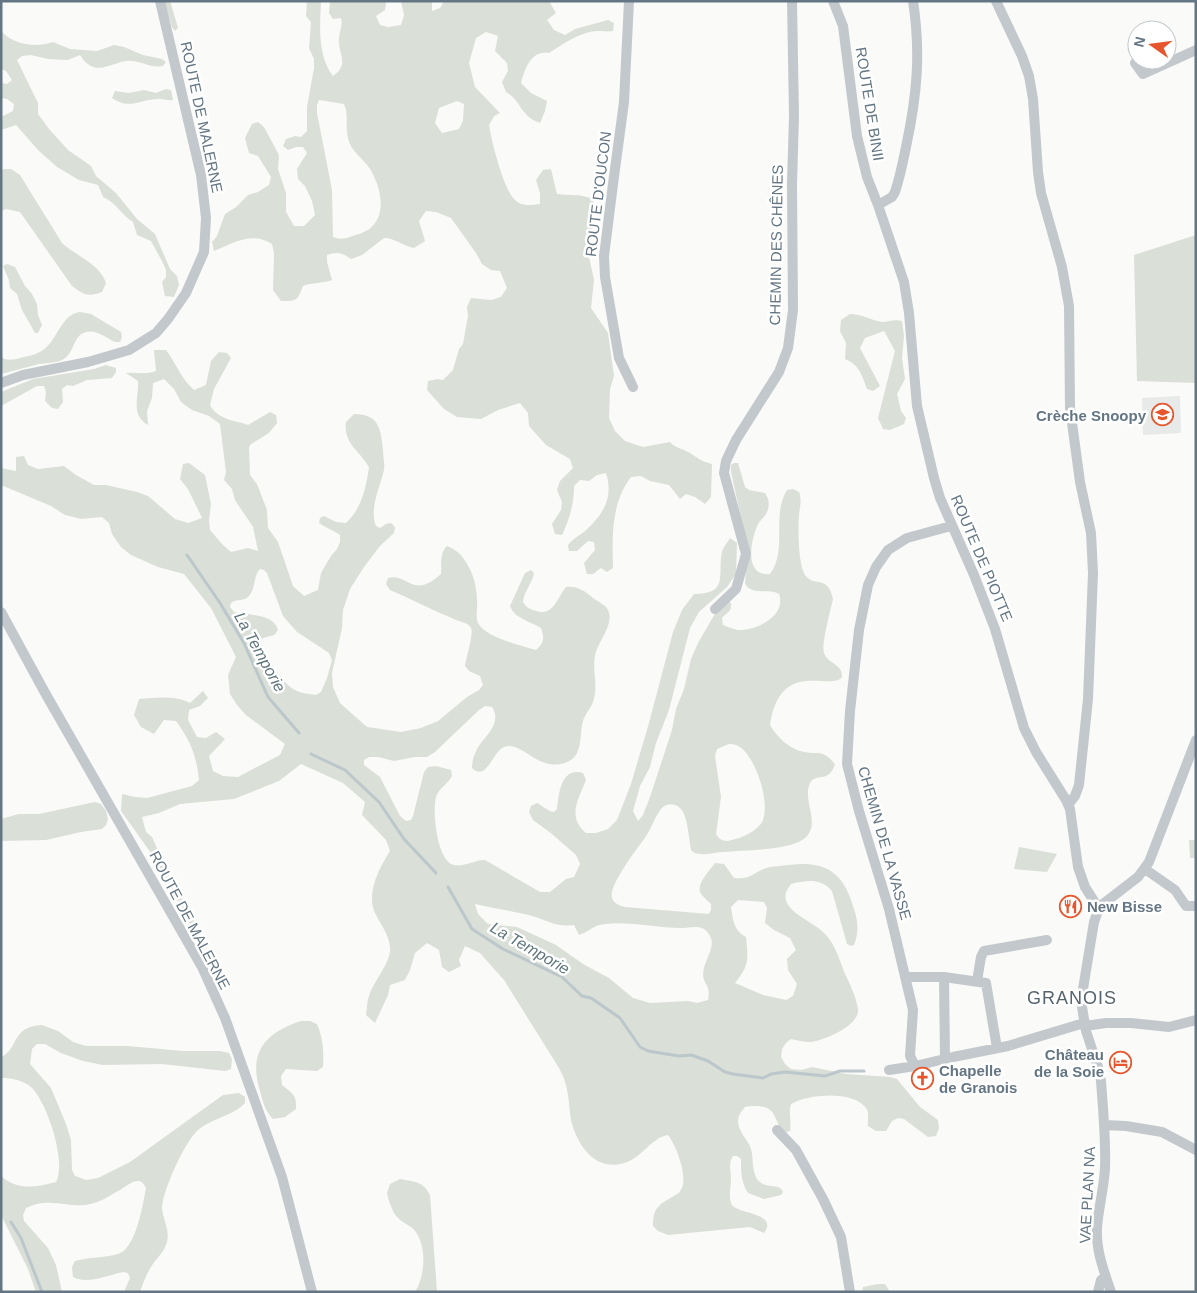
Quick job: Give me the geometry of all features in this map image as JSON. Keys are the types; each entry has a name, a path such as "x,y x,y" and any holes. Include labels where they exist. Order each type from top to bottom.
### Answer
{"street":[{"name":"ROUTE DE MALERNE","path":"1,383 23,375 88,362 129,350 156,332 168,319 186,293 204,252 206,218 201,175 160,1"},
{"name":"ROUTE D'OUCON","path":"629,1 624,102 604,256 604,277 618,358 633,387"},
{"name":"CHEMIN DES CHÊNES","path":"715,609 736,589 746,554 724,473 726,461 736,440 779,372 788,348 793,310 792,184 794,116 792,1"},
{"name":"ROUTE DE BINII","path":"834,1 843,26 859,145 866,177 878,205 892,197 895,192 913,113 918,80 918,52 913,1"},
{"path":"996,1 1022,56 1031,86 1041,193 1062,267 1068,298 1070,325 1070,408 1080,482 1091,533 1094,593 1088,706 1079,785 1075,796 1068,805"},
{"path":"1177,59 1196,50"},
{"path":"1140,70 1143,74 1152,70"},
{"name":"ROUTE DE PIOTTE","path":"878,205 904,282 910,314 917,406 940,498 974,575 995,629 1024,728 1040,760 1068,805 1078,867 1088,893 1099,909"},
{"name":"CHEMIN DE LA VASSE","path":"915,1066 910,1056 914,1010 889,909 859,811 847,764 850,711 859,630 868,585 876,566 888,550 907,538 952,526"},
{"name":"ROUTE DE MALERNE","path":"1,612 202,967 225,1018 282,1176 312,1292"},
{"path":"1099,909 1106,901 1138,877 1145,868 1156,846 1196,740"},
{"path":"1145,868 1175,890 1191,906"},
{"name":"VAE PLAN NA","path":"1099,909 1094,922 1081,993 1084,1025 1100,1073 1105,1176 1097,1234 1100,1257 1111,1292"},
{"path":"977,981 984,950 1047,940"},
{"path":"905,977 944,977 985,982 997,1048"},
{"path":"944,977 945,1059"},
{"path":"889,1070 997,1048 1084,1025 1131,1022 1169,1027 1196,1020"},
{"path":"1104,1125 1126,1126 1162,1132 1196,1150"},
{"path":"777,1130 796,1150 841,1237 850,1292"},
{"path":"1098,1292 1101,1280 1106,1277"}],"shaded area":[{"path":"164,1 170,1 178,28 175,31 172,27"},
{"path":"307,1 321,1 320,30 322,50 324,59 333,76 341,67 342,62 339,37 342,23 341,18 333,19 329,13 330,1 385,1 385,10 376,16 380,25 388,27 401,25 404,15 401,1 432,1 432,11 440,8 444,1 549,1 556,13 547,20 554,30 565,35 575,29 608,20 614,23 613,31 597,31 584,34 549,53 538,54 530,61 521,83 531,93 547,101 540,123 528,116 506,92 502,82 508,71 507,63 495,51 498,36 486,32 476,38 469,63 475,87 500,113 494,116 489,125 502,175 514,199 523,204 540,204 540,193 536,180 543,170 551,169 557,194 580,196 594,200 589,257 594,280 591,308 608,333 614,376 610,389 609,418 615,431 625,441 643,447 670,442 702,461 712,464 711,497 705,504 695,497 686,494 680,499 669,485 650,481 641,476 631,477 624,487 616,509 613,532 613,568 607,572 601,568 593,574 587,574 584,563 595,550 594,542 588,541 577,551 569,551 568,545 591,526 605,506 609,490 606,473 597,475 589,481 580,480 574,486 572,505 567,523 562,535 555,534 552,524 561,510 562,502 557,490 560,481 573,468 570,459 546,445 529,426 528,413 520,403 498,410 481,419 457,417 444,409 427,390 428,381 443,380 453,370 459,349 463,344 468,316 467,307 471,298 491,300 501,297 507,288 500,271 491,270 482,264 451,218 436,212 426,211 419,221 425,241 414,248 392,239 384,238 362,255 351,259 340,253 327,255 332,280 303,286 298,297 290,301 281,301 273,290 274,253 272,244 258,238 250,238 214,251 212,242 217,236 225,214 236,207 248,195 258,192 269,185 271,177 258,156 249,153 245,138 252,124 258,122 264,127 279,155 278,169 286,193 286,212 294,226 304,226 315,215 312,201 305,186 298,179 297,169 307,153 303,147 288,150 283,146 286,139 295,136 301,137 307,131 307,107 314,59 309,48 311,22 306,16","holes":["319,100 344,104 347,134 350,143 354,151 370,169 380,196 381,206 375,223 369,229 346,238 333,237 332,190 317,113","457,101 464,104 463,121 459,129 442,133 435,123 439,108"]},
{"path":"1,31 6,36 25,44 39,45 53,42 70,49 97,51 114,45 162,59 166,62 163,66 151,66 125,61 99,68 92,67 86,63 80,55 68,60 48,59 31,55 22,56 17,60 38,103 38,114 49,129 68,150 91,166 96,176 116,193 137,219 155,234 170,269 177,276 179,285 174,297 165,296 162,282 166,277 166,270 151,241 137,235 133,222 108,199 103,197 98,185 79,180 57,167 38,150 16,125 1,130 1,117 13,111 14,104 7,99 1,98 1,83 7,84 12,80 6,71 1,69"},
{"path":"166,89 171,90 173,100 159,99 129,104 118,102 112,98 115,91 129,93 144,90 156,93"},
{"path":"11,169 20,175 62,243 93,265 103,276 106,283 102,292 86,294 72,286 20,212 6,209 1,211 1,171"},
{"path":"1196,235 1196,383 1137,381 1134,255"},
{"path":"7,264 15,267 37,304 38,315 42,325 38,333 35,333 22,310 17,294 10,288 3,266"},
{"path":"80,312 91,314 121,332 120,342 115,342 97,333 86,332 78,337 69,354 62,360 1,374 1,357 12,360 40,352 48,346 68,318"},
{"path":"850,314 882,322 902,321 904,336 902,358 905,379 897,394 901,411 906,418 904,424 890,430 883,429 878,418 895,351 884,331 865,338 860,348 880,386 873,391 867,389 862,375 857,368 845,359 846,343 840,331 841,320"},
{"path":"154,350 166,350 182,376 194,390 206,385 211,361 219,352 227,353 231,358 214,389 210,405 213,410 222,417 248,425 270,412 276,415 277,423 269,433 249,447 250,475 257,484 267,510 268,528 278,542 293,586 304,596 318,590 321,573 340,542 340,535 319,523 320,518 324,516 336,522 346,523 356,511 365,490 369,467 349,441 346,422 354,414 362,415 374,420 380,429 384,468 374,505 374,519 376,526 380,528 391,523 395,527 394,533 380,546 350,589 343,610 342,628 332,673 333,687 340,703 367,727 401,732 421,728 438,721 483,685 480,676 469,671 465,666 472,631 470,626 390,590 386,584 388,578 395,577 417,585 423,585 431,581 441,574 442,556 447,546 460,555 470,568 477,592 478,623 488,633 496,637 536,650 542,642 541,628 519,617 510,606 525,573 531,570 534,573 532,581 523,602 530,609 542,612 551,609 566,587 584,591 606,607 610,619 595,656 595,693 582,724 579,749 573,759 557,765 548,764 511,746 500,750 486,769 477,771 472,768 477,749 494,724 495,713 492,707 485,706 435,752 427,757 394,761 369,757 364,760 364,765 380,777 400,816 406,821 411,820 413,816 424,772 428,767 436,766 451,770 452,776 437,794 435,804 437,835 443,855 448,862 458,865 485,860 540,892 550,892 566,879 574,877 580,864 576,855 533,820 529,812 531,806 537,803 547,810 554,812 557,809 562,783 570,774 576,772 583,773 586,780 576,808 577,821 580,827 586,833 596,833 608,829 617,820 631,784 673,632 682,610 694,594 713,591 717,587 720,581 723,548 730,538 737,543 736,574 727,587 699,612 690,628 669,710 656,743 650,767 640,786 633,811 638,821 643,815 650,797 672,730 676,709 684,689 691,659 716,612 728,601 731,603 731,608 722,618 723,625 738,630 746,630 769,620 779,609 779,594 752,590 745,584 747,559 731,465 738,463 745,487 749,490 765,493 768,500 768,509 755,531 751,556 756,570 761,573 770,574 775,565 778,554 782,500 787,490 793,489 799,492 801,500 799,544 802,568 807,578 824,584 831,591 833,599 823,649 826,657 840,669 842,677 836,681 806,681 794,684 784,691 776,704 770,725 776,734 788,745 804,752 824,754 835,764 829,774 816,778 810,783 808,796 812,817 811,830 807,836 791,845 755,850 698,854 691,850 683,812 676,805 667,805 661,809 621,872 614,886 612,898 617,904 625,907 709,914 711,904 701,894 700,885 715,863 724,864 734,878 748,877 769,867 799,864 818,865 833,873 845,887 854,909 857,932 854,945 847,944 832,891 828,887 813,881 791,884 785,896 792,910 823,931 833,945 855,996 858,1010 857,1016 847,1027 823,1039 810,1042 791,1039 782,1049 781,1057 791,1069 801,1070 812,1067 846,1074 897,1079 920,1107 938,1120 939,1128 936,1136 928,1137 904,1119 898,1118 892,1121 886,1131 876,1131 868,1126 867,1110 860,1102 841,1096 819,1096 791,1104 790,1131 786,1132 781,1130 769,1109 757,1106 745,1107 740,1113 738,1125 751,1149 755,1175 763,1184 779,1188 783,1192 781,1195 764,1199 748,1193 741,1173 741,1159 733,1156 730,1164 730,1199 732,1205 736,1208 756,1215 766,1221 767,1226 764,1233 750,1227 668,1235 658,1231 653,1226 655,1211 660,1205 679,1193 683,1186 681,1163 668,1135 652,1143 633,1159 616,1165 598,1161 590,1155 583,1148 574,1130 564,1078 559,1068 504,980 480,953 465,946 459,960 461,966 449,972 442,967 439,950 427,943 415,953 405,980 390,985 388,995 375,1023 366,1015 369,996 390,953 388,938 376,915 372,899 378,873 390,851 386,840 362,815 365,802 343,783 301,764 279,781 234,799 180,804 159,813 142,817 146,832 152,837 172,882 191,914 202,943 197,943 187,917 151,853 121,811 122,794 147,798 192,786 199,780 192,749 186,735 176,721 164,720 154,734 141,727 134,715 139,699 171,698 190,703 203,691 208,698 200,706 189,710 188,720 197,737 206,738 216,732 225,739 209,756 213,771 223,776 238,777 280,755 285,744 246,715 230,694 228,675 236,657 211,608 184,574 158,567 131,555 121,547 112,534 109,523 102,517 81,519 65,515 51,506 1,485 1,468 16,471 16,457 24,456 28,465 38,469 64,466 94,485 106,485 148,496 175,519 188,523 202,518 188,489 180,479 183,464 189,463 205,475 211,504 210,530 231,552 248,548 258,551 253,527 235,500 232,489 224,480 226,472 220,424 209,416 192,410 181,402 174,389 164,379 153,383 152,398 147,411 148,425 139,416 137,411 138,381 126,373 156,371","holes":["260,569 267,573 283,616 297,632 329,653 332,660 327,678 321,692 316,695 293,689 284,681 261,647 263,638 274,635 278,630 275,625 266,618 234,612 230,607 231,603 249,596","731,744 743,750 756,769 764,795 764,818 760,825 747,835 729,841 721,840 716,834 721,797 715,756 717,749","738,900 764,902 767,908 765,923 790,938 796,950 787,959 788,970 797,984 793,996 786,1000 763,995 735,983 746,966 747,951 746,937 739,932 733,921 731,907","475,904 529,915 556,924 574,925 579,935 597,926 609,924 701,928 709,934 712,942 703,975 709,991 708,1000 697,1003 688,1001 650,1003 633,998 609,978 583,964 556,945 517,927 488,924 478,914"]},
{"path":"106,365 116,368 112,378 87,380 73,386 67,385 62,389 63,402 58,409 52,408 45,401 46,392 44,386 37,386 1,406 1,392 33,379 94,369"},
{"name":"Crèche Snoopy","path":"1180,396 1181,433 1143,435 1142,398"},
{"path":"95,802 101,804 106,811 108,819 102,829 46,840 1,841 1,819 19,814 39,814"},
{"path":"1189,840 1196,840 1196,858 1190,858"},
{"path":"1019,847 1057,854 1047,872 1014,869"},
{"path":"301,1021 310,1021 317,1024 323,1045 323,1067 317,1071 286,1069 281,1076 282,1085 289,1090 296,1100 296,1109 285,1117 273,1119 266,1110 260,1091 256,1065 258,1055 262,1046 269,1038 288,1026"},
{"path":"42,1025 58,1031 73,1042 86,1046 128,1046 183,1051 220,1051 229,1053 232,1059 231,1069 225,1071 162,1064 103,1065 83,1061 61,1053 45,1044 37,1044 32,1049 30,1064 51,1088 66,1124 71,1140 72,1170 75,1176 86,1180 98,1178 130,1162 223,1095 239,1093 245,1097 245,1103 240,1108 202,1127 196,1132 180,1157 163,1201 162,1208 168,1233 167,1242 149,1270 140,1292 124,1292 130,1278 128,1273 123,1272 98,1279 85,1280 73,1277 72,1267 75,1261 118,1254 130,1244 138,1225 146,1188 140,1181 133,1182 97,1202 86,1205 44,1203 26,1208 23,1215 24,1221 48,1248 56,1265 62,1292 36,1292 28,1269 1,1215 1,1176 14,1184 34,1186 56,1182 59,1173 54,1133 49,1118 37,1095 31,1087 24,1083 13,1079 1,1078 1,1057 7,1053 25,1030"},
{"path":"400,1179 421,1185 430,1195 437,1292 415,1292 423,1270 422,1246 416,1232 396,1216 387,1193 390,1184"},
{"path":"885,1284 890,1292 862,1292 863,1287"}],"waterway":[{"name":"La Temporie","path":"187,555 220,603 244,643 268,697 299,733"},
{"name":"La Temporie","path":"311,754 345,770 379,802 404,839 436,873"},
{"name":"La Temporie","path":"448,887 472,929 503,949 562,977 582,996 591,998 620,1018 640,1047 648,1051 679,1056 691,1055 708,1061 725,1072 763,1078 771,1074 785,1072 825,1076 840,1071 864,1071"},
{"path":"11,1222 21,1238 42,1292"}],"place":[{"name":"Crèche Snoopy","path":"1162,415"},
{"name":"New Bisse","path":"1071,906"},
{"name":"Château de la Soie","path":"1120,1063"},
{"name":"Chapelle de Granois","path":"923,1079"}],"district":[{"name":"GRANOIS","path":"1072,998"}]}
